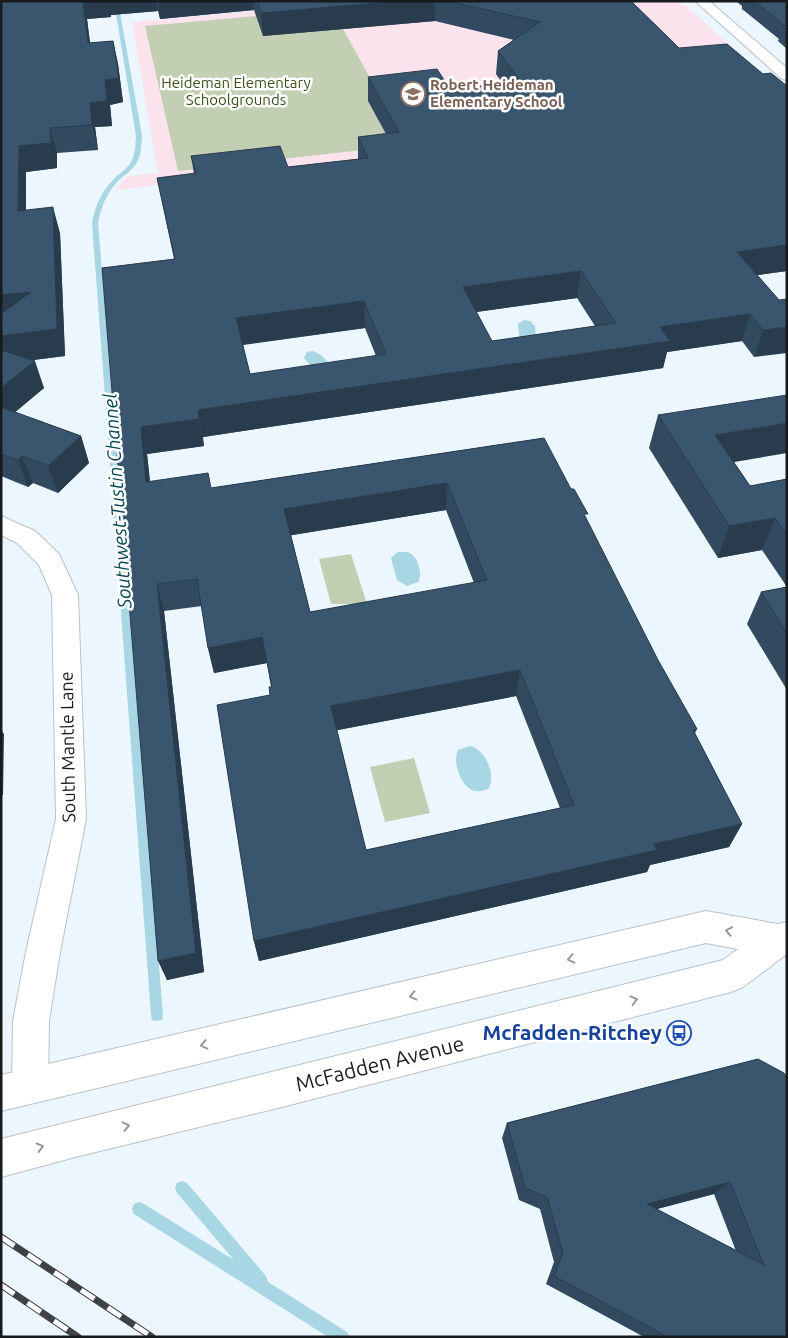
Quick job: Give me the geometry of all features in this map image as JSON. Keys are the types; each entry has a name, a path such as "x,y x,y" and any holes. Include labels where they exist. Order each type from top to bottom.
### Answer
{"main road":[{"path":"701,1 787,76"},
{"name":"South Mantle Lane","path":"1,524 26,537 50,560 65,595 72,819 43,952 32,1021 29,1056 16,1089"},
{"name":"McFadden Avenue","path":"16,1089 706,926 784,946"},
{"name":"McFadden Avenue","path":"1,1158 79,1137 274,1092 731,975 784,946"}],"shaded area":[{"name":"Robert Heideman Elementary School","path":"360,1 680,1 743,57 654,66 708,122 116,190 127,176 158,173 132,22"}],"green space":[{"name":"Heideman Elementary Schoolgrounds","path":"332,9 407,145 178,171 145,26"},
{"path":"351,554 367,604 331,604 319,559"},
{"path":"414,758 430,813 385,822 370,767"}],"water":[{"path":"524,320 530,321 535,326 536,337 522,339 519,335 518,324"},
{"path":"313,351 321,355 330,364 313,368 304,358 307,352"},
{"path":"398,552 408,552 415,558 420,571 418,582 407,586 397,580 391,558"},
{"path":"470,746 480,752 490,769 491,782 489,788 480,791 466,786 456,763 458,750"}],"building":[{"path":"1,1 83,1 88,43 113,41 119,78 105,80 107,101 90,103 92,125 50,128 51,143 19,146 18,211 53,207 57,329 1,336 1,314 31,292 1,295"},
{"path":"257,1 402,1 261,13"},
{"path":"447,1 631,1 679,48 727,44 763,74 771,73 787,86 787,245 737,252 779,300 787,299 787,327 763,330 750,314 660,327 670,341 198,410 199,419 141,427 146,482 208,473 211,488 544,438 571,489 574,489 588,514 584,514 658,660 697,729 693,730 742,824 654,844 657,850 254,941 217,705 270,695 269,687 272,687 262,637 208,648 197,579 157,584 196,953 158,961 102,268 175,259 157,178 196,173 191,156 280,146 288,167 368,158 358,137 399,132 368,77 437,69 450,89 521,82 498,51 540,22","holes":["581,271 616,323 492,341 463,287","364,301 386,354 250,374 236,318","447,483 487,580 310,612 284,509","520,670 574,805 366,850 331,706"]},
{"path":"754,1 787,1 787,31 782,26 785,26"},
{"path":"1,350 35,361 1,388"},
{"path":"787,395 787,423 715,435 750,486 787,479 787,535 775,518 729,526 658,415"},
{"path":"1,407 81,436 48,466 22,456 18,460 1,454"},
{"path":"787,587 787,634 761,592"},
{"path":"758,1059 784,1073 787,1078 787,1337 668,1337 554,1276 563,1253 547,1197 525,1188 507,1123","holes":["730,1182 764,1265 647,1204"]}],"waterway":[{"name":"Southwest-Tustin Channel","path":"116,1 139,136 138,148 131,166 116,180 105,195 95,223 157,1015"},
{"path":"182,1188 261,1281"},
{"path":"139,1209 342,1337"}],"railway":[{"path":"1,1237 152,1337"},
{"path":"1,1285 78,1337"}],"place":[{"name":"Robert Heideman Elementary School","path":"413,94"},
{"name":"Mcfadden-Ritchey","path":"679,1033"}]}
